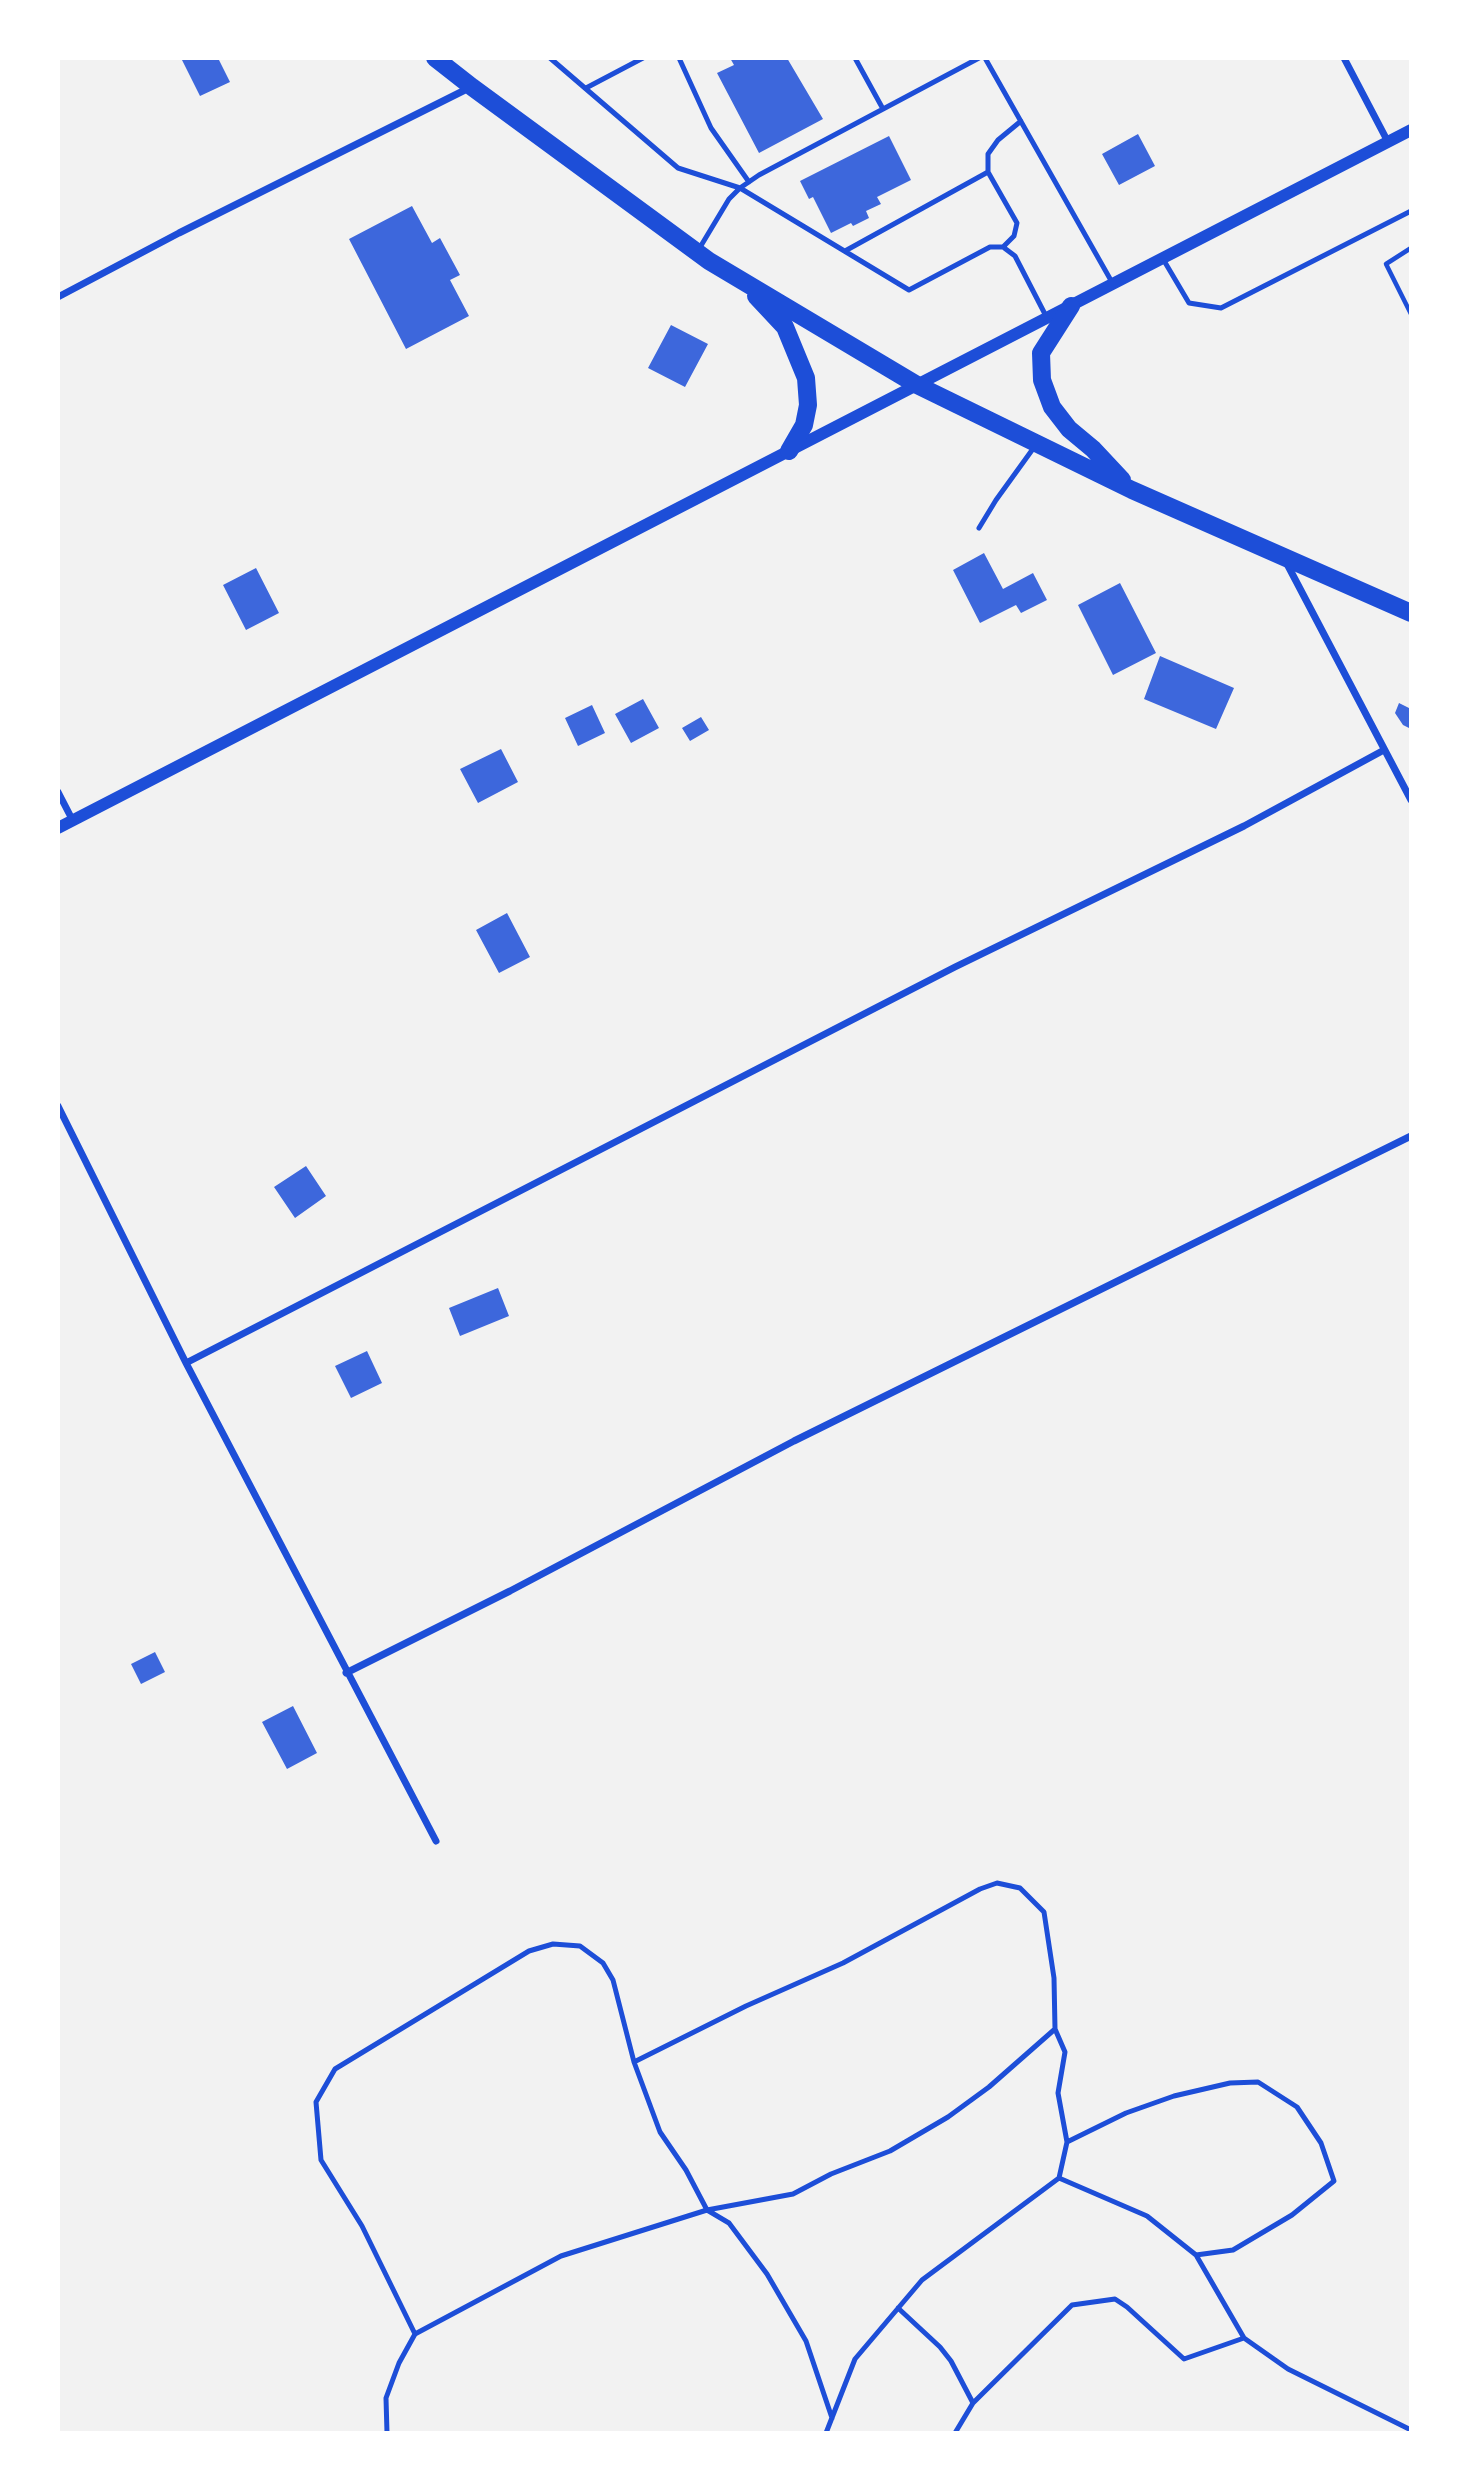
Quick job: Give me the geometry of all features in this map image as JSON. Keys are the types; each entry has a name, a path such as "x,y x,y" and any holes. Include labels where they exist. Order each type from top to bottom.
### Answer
{"main road":[{"path":"435,58 697,252 917,385 1132,490 1411,613"},
{"path":"742,280 785,327 806,379 808,405 804,425 789,451"},
{"path":"1071,306 1041,353 1042,380 1052,407 1069,429 1093,449 1132,490"}],"street":[{"path":"1344,58 1388,142"},
{"path":"58,297 179,233 472,87"},
{"path":"58,828 1411,130"},
{"path":"1283,558 1411,800"},
{"path":"186,1363 956,967 1244,826 1384,750"},
{"path":"58,792 73,821"},
{"path":"58,1106 186,1363 436,1841"},
{"path":"346,1673 510,1591 794,1441 1411,1136"}],"lane":[{"path":"550,58 678,168 740,188 909,290 990,247 1003,247 1015,256 1047,318"},
{"path":"586,88 643,58"},
{"path":"679,58 711,128 749,182"},
{"path":"855,58 883,109"},
{"path":"697,252 729,199 740,188 979,58"},
{"path":"985,58 1113,284"},
{"path":"1003,247 1014,236 1017,223 988,172 988,154 998,139 1021,121"},
{"path":"845,251 988,172"},
{"path":"1163,259 1189,303 1221,308 1411,211"},
{"path":"979,528 1037,444"},
{"path":"634,2062 746,2006 843,1963 980,1889 997,1883 1020,1888 1044,1912 1054,1978 1055,2029 1065,2052 1058,2092 1067,2142 1059,2178 922,2280 855,2359 826,2433"},
{"path":"415,2334 362,2226 321,2160 316,2102 335,2069 500,1967 529,1951 553,1944 580,1946 603,1963 613,1980 634,2062 660,2132 708,2210 729,2223 767,2274 806,2341 832,2418"},
{"path":"387,2433 386,2398 399,2363 415,2334 561,2256 708,2210 793,2194 831,2174 890,2151 969,2102 1055,2029"},
{"path":"1067,2142 1126,2113 1174,2096 1230,2083 1258,2082 1297,2107 1321,2143 1334,2181 1292,2215 1233,2250 1196,2255"},
{"path":"1059,2178 1147,2216 1196,2255 1244,2338 1288,2369 1411,2430"},
{"path":"955,2433 973,2403 1072,2305 1115,2299 1184,2359 1244,2338"},
{"path":"898,2308 940,2347 951,2361 973,2403"}],"path":[{"path":"1411,248 1386,264 1411,314"}],"building":[{"path":"181,58 218,58 230,82 200,96"},
{"path":"730,58 787,58 823,119 759,153 717,73 734,65"},
{"path":"1138,134 1155,166 1119,185 1102,154"},
{"path":"889,136 911,180 877,197 881,204 866,211 869,218 831,233 813,197 809,199 800,181"},
{"path":"412,206 432,243 440,238 460,275 450,280 469,316 406,349 349,239"},
{"path":"671,325 708,344 685,387 648,368"},
{"path":"984,553 1003,589 1033,573 1047,600 1021,613 1016,605 980,623 953,570"},
{"path":"256,568 279,613 246,630 223,585"},
{"path":"1120,583 1156,653 1113,675 1078,605"},
{"path":"1160,656 1234,688 1216,729 1144,699"},
{"path":"643,699 659,728 631,743 615,714"},
{"path":"1399,703 1411,709 1411,729 1403,725 1395,713"},
{"path":"592,705 605,733 578,746 565,718"},
{"path":"701,717 709,730 690,741 682,728"},
{"path":"501,749 518,782 478,803 460,769"},
{"path":"507,913 530,957 499,973 476,930"},
{"path":"306,1166 326,1196 295,1218 274,1187"},
{"path":"498,1288 509,1316 460,1336 449,1308"},
{"path":"367,1351 382,1383 351,1398 335,1366"},
{"path":"155,1652 165,1672 141,1684 131,1664"},
{"path":"293,1706 317,1753 287,1769 262,1722"}]}
